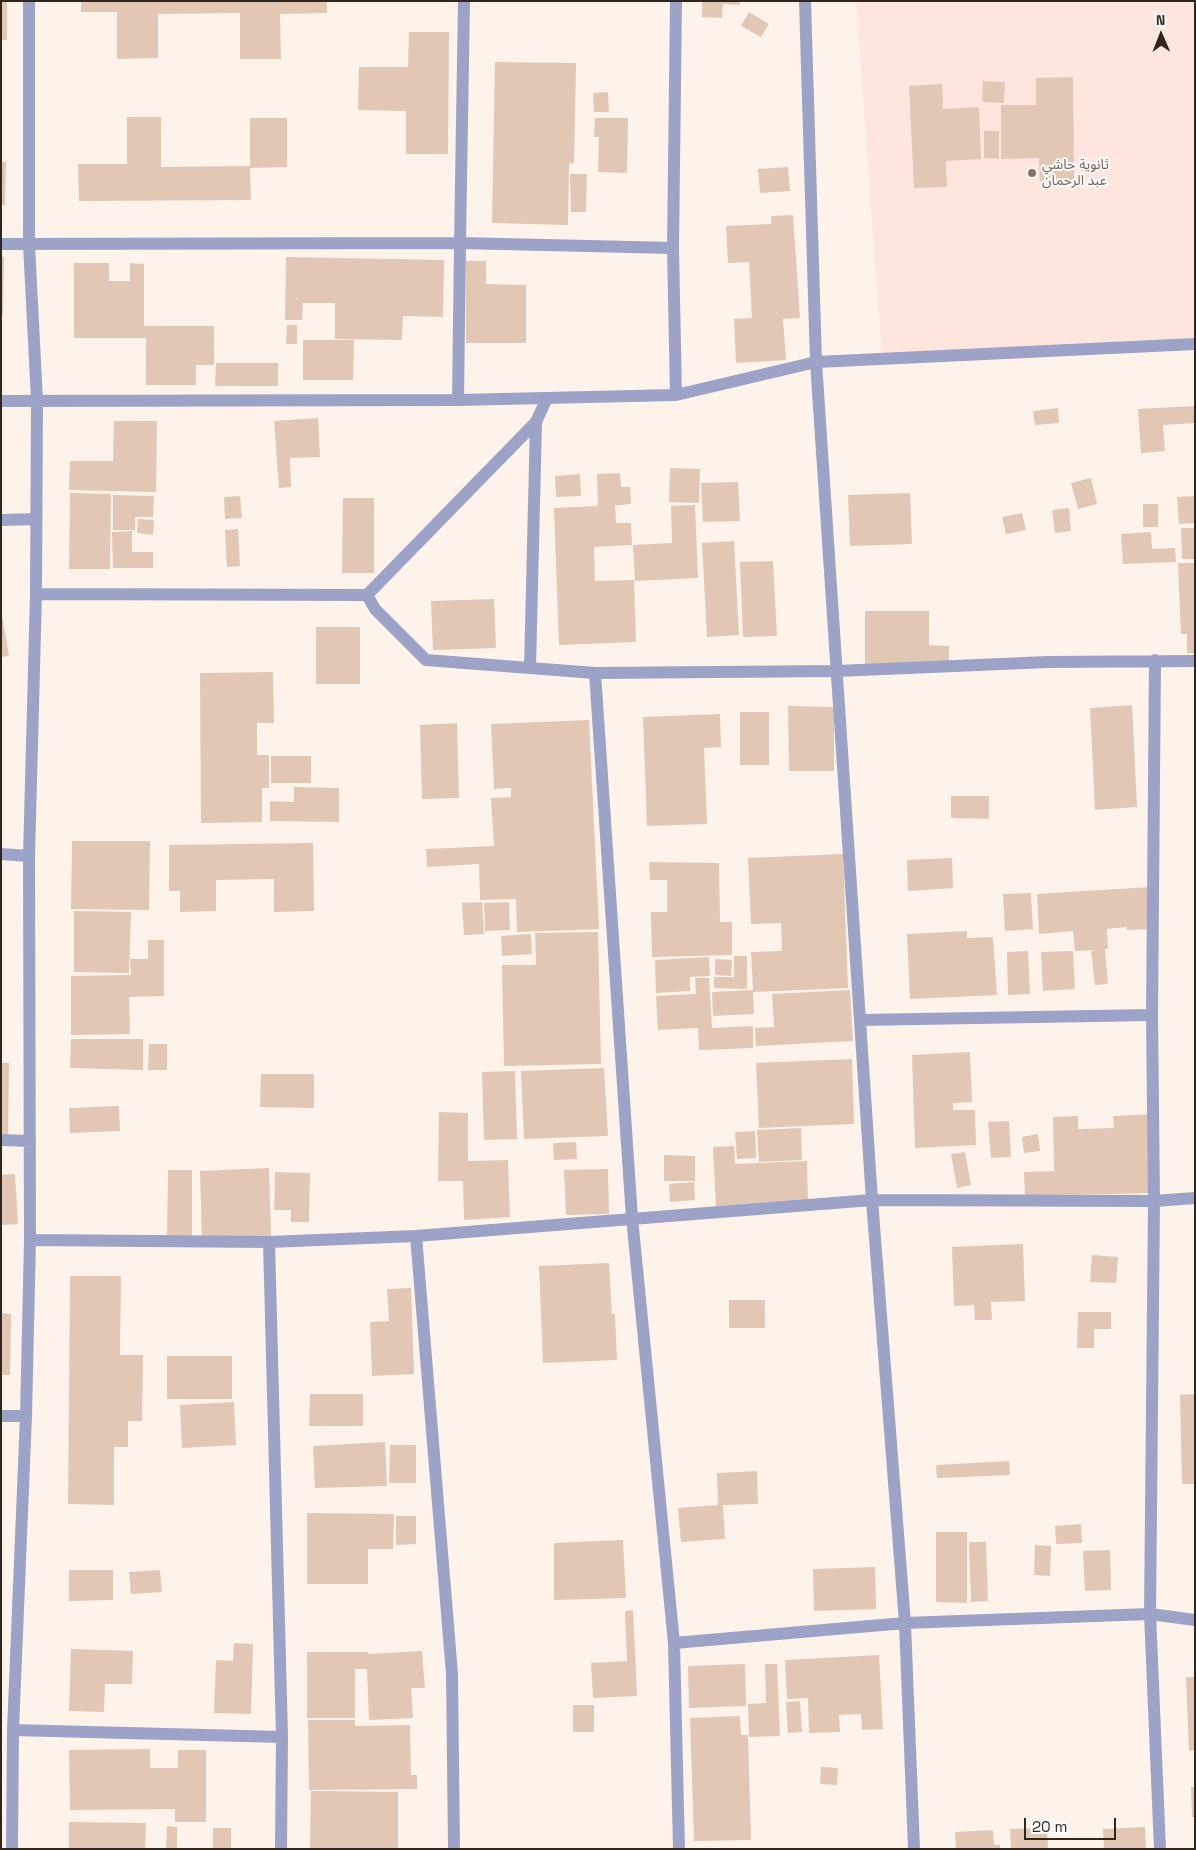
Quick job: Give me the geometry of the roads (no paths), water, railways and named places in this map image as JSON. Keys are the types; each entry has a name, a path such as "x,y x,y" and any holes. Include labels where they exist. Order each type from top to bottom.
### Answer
{"street":[{"path":"12,1849 13,1730 26,1416 30,1240 29,856 36,594 37,401 29,244 29,1"},
{"path":"458,400 464,1"},
{"path":"676,1 673,248 676,395"},
{"path":"805,1 816,362 872,1200 905,1623 914,1849"},
{"path":"1,244 460,243 673,248"},
{"path":"1,401 458,400 676,395 816,362 1195,344"},
{"path":"36,594 366,595 536,422 548,398"},
{"path":"530,668 536,422"},
{"path":"1,520 36,519"},
{"path":"366,595 375,609 426,660 595,673 837,671 1048,662 1195,661"},
{"path":"1155,660 1152,1015 1154,1200 1150,1614 1160,1849"},
{"path":"595,673 632,1218 674,1643 679,1849"},
{"path":"1,854 29,856"},
{"path":"860,1020 1152,1015"},
{"path":"1,1140 30,1141"},
{"path":"30,1240 269,1242 416,1236 872,1200 1154,1200 1195,1198"},
{"path":"416,1236 452,1674 454,1849"},
{"path":"269,1242 282,1737 281,1849"},
{"path":"1,1416 26,1416"},
{"path":"674,1643 905,1623 1150,1614 1195,1620"},
{"path":"13,1730 282,1737"}],"place":[{"name":"ثانوية حاشي عبد الرحمان","path":"1032,173"}]}
